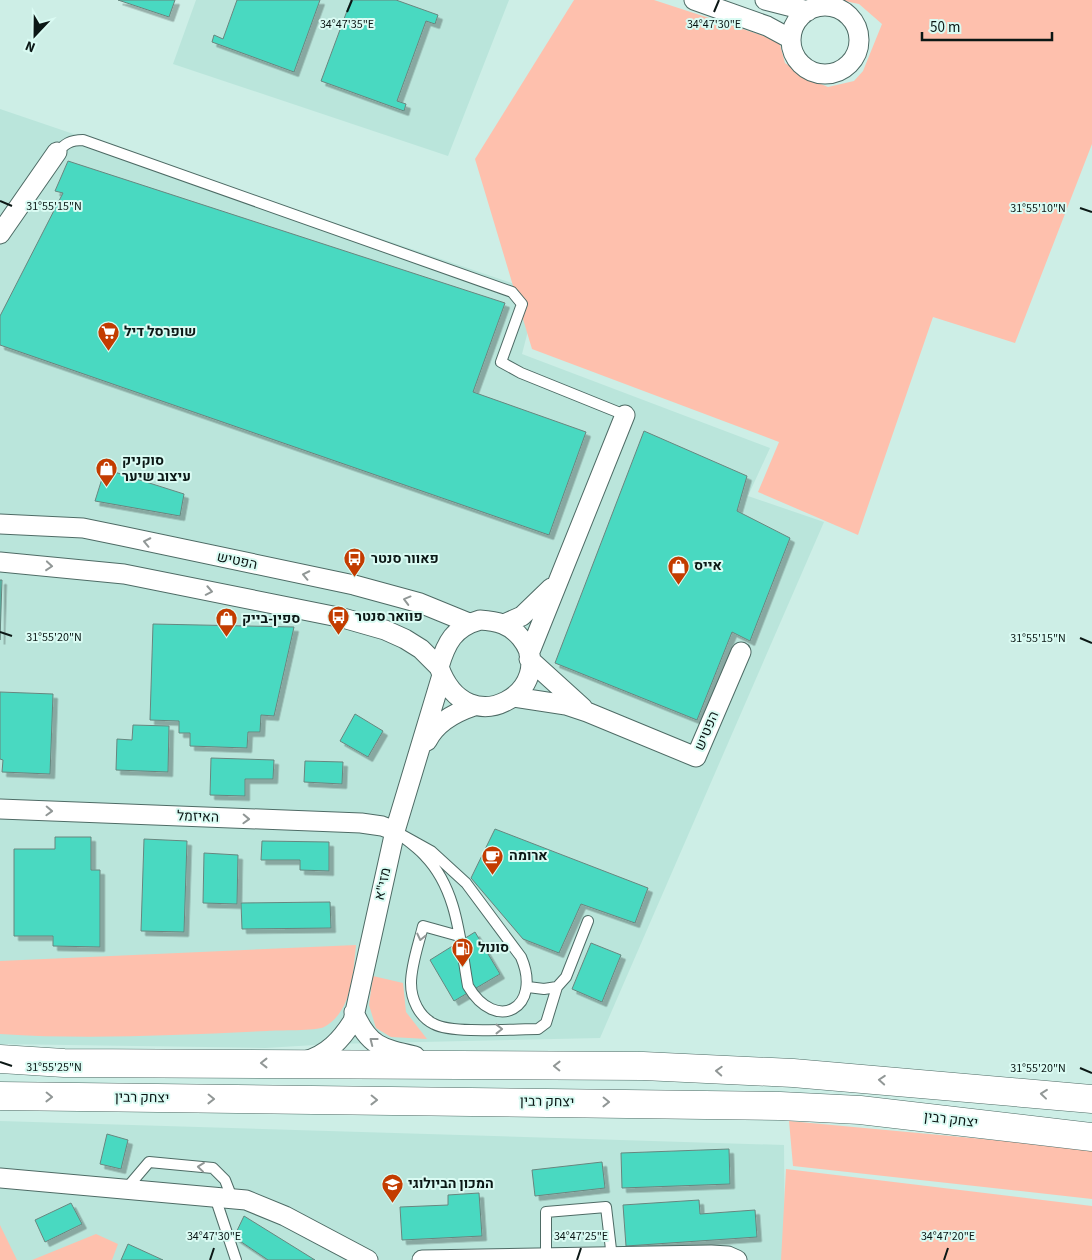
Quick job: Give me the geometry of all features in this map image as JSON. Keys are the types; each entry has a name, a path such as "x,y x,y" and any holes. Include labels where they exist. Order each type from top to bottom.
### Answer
{"main road":[{"path":"0,1059 64,1063 643,1066 793,1073 1092,1099"},
{"name":"יצחק רבין","path":"0,1096 780,1106 860,1110 1092,1137"}],"street":[{"path":"694,0 767,26 791,39"},
{"path":"766,0 808,11"},
{"path":"824,6 838,8 849,16 857,26 859,39 857,52 849,64 839,71 826,74 812,71 801,64 794,53 791,39 794,27 801,16 808,11 824,6"},
{"path":"0,234 57,152"},
{"path":"529,656 556,581 625,414"},
{"name":"הפטיש","path":"0,524 83,528 131,538 354,586 420,603 470,623"},
{"path":"0,562 124,574 343,618 385,630 421,649 441,671 455,694 474,706 488,707 502,704 514,697 524,686 529,673 529,656 524,641 515,631 504,624 480,620 458,630 449,640 441,671"},
{"path":"504,624 522,616 556,581"},
{"name":"הפטיש","path":"514,697 566,706 587,712 696,757 741,652"},
{"name":"הפטיש","path":"529,656 587,712"},
{"name":"מזי\"א","path":"297,1063 308,1061 334,1046 347,1031 354,1012 395,832 418,758 441,671"},
{"name":"מזי\"א","path":"418,758 428,737 439,725 474,706"},
{"name":"האיזמל","path":"0,809 361,823 382,826 395,832"},
{"path":"354,1012 360,1027 376,1045 388,1050 453,1064"},
{"path":"0,1178 246,1200 285,1216 368,1260"},
{"path":"422,1260 711,1255 728,1256 737,1260"}],"lane":[{"path":"57,152 65,144 73,140 82,140 512,292 522,304 501,362 521,373 625,414"},
{"path":"395,832 431,851 466,883 521,957 527,971 528,987 523,1001 512,1009 495,1012 485,1008 476,999 468,986 449,893 440,874 425,855 395,832"},
{"path":"459,936 423,926 411,981 414,1000 424,1018 436,1026 457,1029 538,1029 546,1023 557,987 566,977 588,921"},
{"path":"528,987 544,989 557,987"},
{"path":"126,1189 149,1162 213,1168 225,1180 223,1198 236,1260"},
{"path":"546,1257 546,1212 606,1207 612,1258"}],"shaded area":[{"path":"196,0 509,0 448,156 173,64"},
{"path":"574,0 654,0 779,41 785,63 809,79 828,87 854,81 863,71 882,24 859,4 840,0 1092,0 1092,144 1015,343 933,317 858,535 758,492 779,442 532,349 475,159"},
{"path":"0,109 538,292 522,354 770,448 748,496 824,522 600,1038 332,1044 265,1048 0,1044"},
{"path":"356,945 352,979 346,1002 333,1020 320,1028 134,1036 67,1037 0,1034 0,961"},
{"path":"373,976 403,983 406,1012 427,1039 391,1037 376,1028 369,1005"},
{"name":"המכון הביולוגי","path":"0,1121 784,1145 785,1260 0,1260"},
{"path":"789,1121 1092,1149 1092,1199 793,1166"},
{"path":"786,1169 1092,1206 1092,1260 781,1260"},
{"path":"0,1225 17,1260 0,1260"},
{"path":"96,1234 118,1244 112,1260 32,1260"}],"building":[{"path":"118,0 175,0 169,17"},
{"path":"237,0 320,0 294,72 212,42 214,35 223,39"},
{"path":"351,0 396,0 438,15 435,24 426,21 397,101 406,104 404,111 321,81"},
{"path":"68,161 505,303 473,392 586,432 549,535 0,345 0,316 63,193 55,191"},
{"name":"אייס","path":"644,431 747,476 737,511 790,538 750,641 732,632 697,720 555,663"},
{"path":"105,469 184,494 180,516 95,501"},
{"path":"0,580 2,580 0,640"},
{"path":"153,624 294,627 274,716 261,715 260,732 248,732 247,748 190,746 190,733 179,733 179,721 150,720"},
{"path":"0,692 53,694 50,774 2,772 3,760 0,759"},
{"path":"355,714 383,731 368,757 340,741"},
{"path":"133,725 169,726 168,772 116,770 117,739 132,740"},
{"path":"211,758 274,760 273,779 245,779 245,796 210,795"},
{"path":"305,761 343,762 342,784 304,782"},
{"path":"495,829 648,888 635,923 581,904 559,953 523,939 471,878"},
{"path":"55,837 91,837 91,870 100,870 100,947 53,946 53,936 14,936 14,849 55,849"},
{"path":"144,839 187,841 184,932 141,931"},
{"path":"262,841 329,842 329,871 300,870 300,860 261,860"},
{"path":"204,853 238,855 237,904 203,903"},
{"path":"330,902 331,928 242,929 241,903"},
{"path":"475,932 500,974 454,1001 430,960"},
{"path":"591,943 621,955 602,1002 572,989"},
{"path":"107,1134 128,1140 121,1169 100,1164"},
{"path":"729,1149 730,1184 622,1188 621,1153"},
{"path":"602,1162 605,1188 535,1196 532,1170"},
{"path":"479,1193 482,1236 402,1240 400,1207 448,1205 448,1195"},
{"path":"699,1200 700,1214 755,1210 757,1237 626,1246 623,1205"},
{"path":"71,1203 82,1224 45,1242 35,1220"},
{"path":"244,1216 315,1260 268,1260 234,1237"},
{"path":"128,1244 163,1260 121,1260"}],"place":[{"name":"שופרסל דיל","path":"108,351"},
{"name":"סוקניק עיצוב שיער","path":"106,488"},
{"name":"פאוור סנטר","path":"355,578"},
{"name":"אייס","path":"678,585"},
{"name":"פוואר סנטר","path":"339,636"},
{"name":"ספין-בייק","path":"226,638"},
{"name":"ארומה","path":"493,875"},
{"name":"סונול","path":"462,967"},
{"name":"המכון הביולוגי","path":"392,1203"}]}
